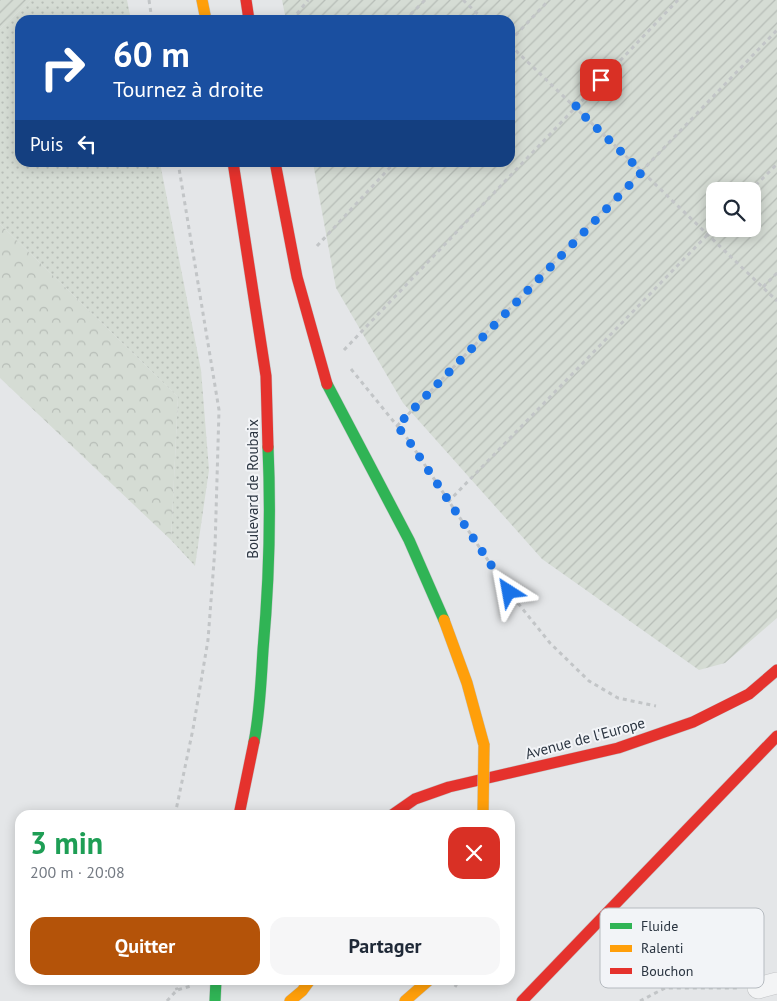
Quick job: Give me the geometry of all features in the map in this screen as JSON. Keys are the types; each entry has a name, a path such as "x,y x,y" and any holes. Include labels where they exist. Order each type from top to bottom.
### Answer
{"main road":[{"path":"202,0 205,15"},
{"path":"246,0 248,15"},
{"name":"Boulevard de Roubaix","path":"234,167 266,376 270,492 266,616 258,720 240,810"},
{"path":"276,167 296,269 327,383 409,540 445,622 467,683 484,746 483,810"},
{"name":"Avenue de l'Europe","path":"399,810 415,799 449,788 618,748 693,722 749,694 777,670"},
{"path":"611,908 777,736"},
{"path":"522,1001 600,920"},
{"path":"215,1001 216,985"},
{"path":"290,1001 305,985"},
{"path":"405,1001 424,985"}],"path":[{"path":"149,0 151,15"},
{"path":"296,15 308,0"},
{"path":"410,15 425,0"},
{"path":"463,0 479,15"},
{"path":"515,36 550,0"},
{"path":"340,354 678,0"},
{"path":"397,426 777,30"},
{"path":"515,50 706,232"},
{"path":"759,182 777,164"},
{"path":"177,810 208,640 215,548 219,410 179,167"},
{"path":"314,248 390,167"},
{"path":"448,502 706,236"},
{"path":"711,237 777,301"},
{"path":"763,288 777,273"},
{"path":"350,368 407,438 509,592 550,643 589,681 618,698 654,707 663,705"},
{"path":"167,1001 177,990 176,985"},
{"path":"640,1001 665,988"}],"green space":[{"path":"0,0 31,0 0,29"},
{"path":"31,0 127,0 130,15 15,15 15,167 161,167 201,370 209,470 195,566 171,540 178,397 0,224 0,29"},
{"path":"282,0 777,0 777,618 725,663 699,670 542,559 403,403 336,288 314,167 515,167 515,15 285,15"},
{"path":"0,224 178,397 171,540 0,378"}],"traffic: fast":[{"path":"327,384 409,540 444,620"},
{"path":"254,742 258,719 267,599 268,447"},
{"path":"215,1001 216,985"}],"traffic: slow":[{"path":"202,0 205,15"},
{"path":"444,620 467,683 484,745"},
{"path":"483,810 484,745"},
{"path":"290,1001 306,985"},
{"path":"405,1001 423,985"}],"traffic: jam":[{"path":"246,0 248,15"},
{"path":"234,167 266,376 268,447"},
{"path":"276,167 297,277 327,384"},
{"path":"399,810 415,799 449,787 618,748 693,722 749,694 777,670"},
{"path":"611,908 777,736"},
{"path":"240,810 254,742"},
{"path":"522,1001 600,920"}],"route":[{"path":"509,592 407,438 397,426 642,172 575,107 601,80"}]}
